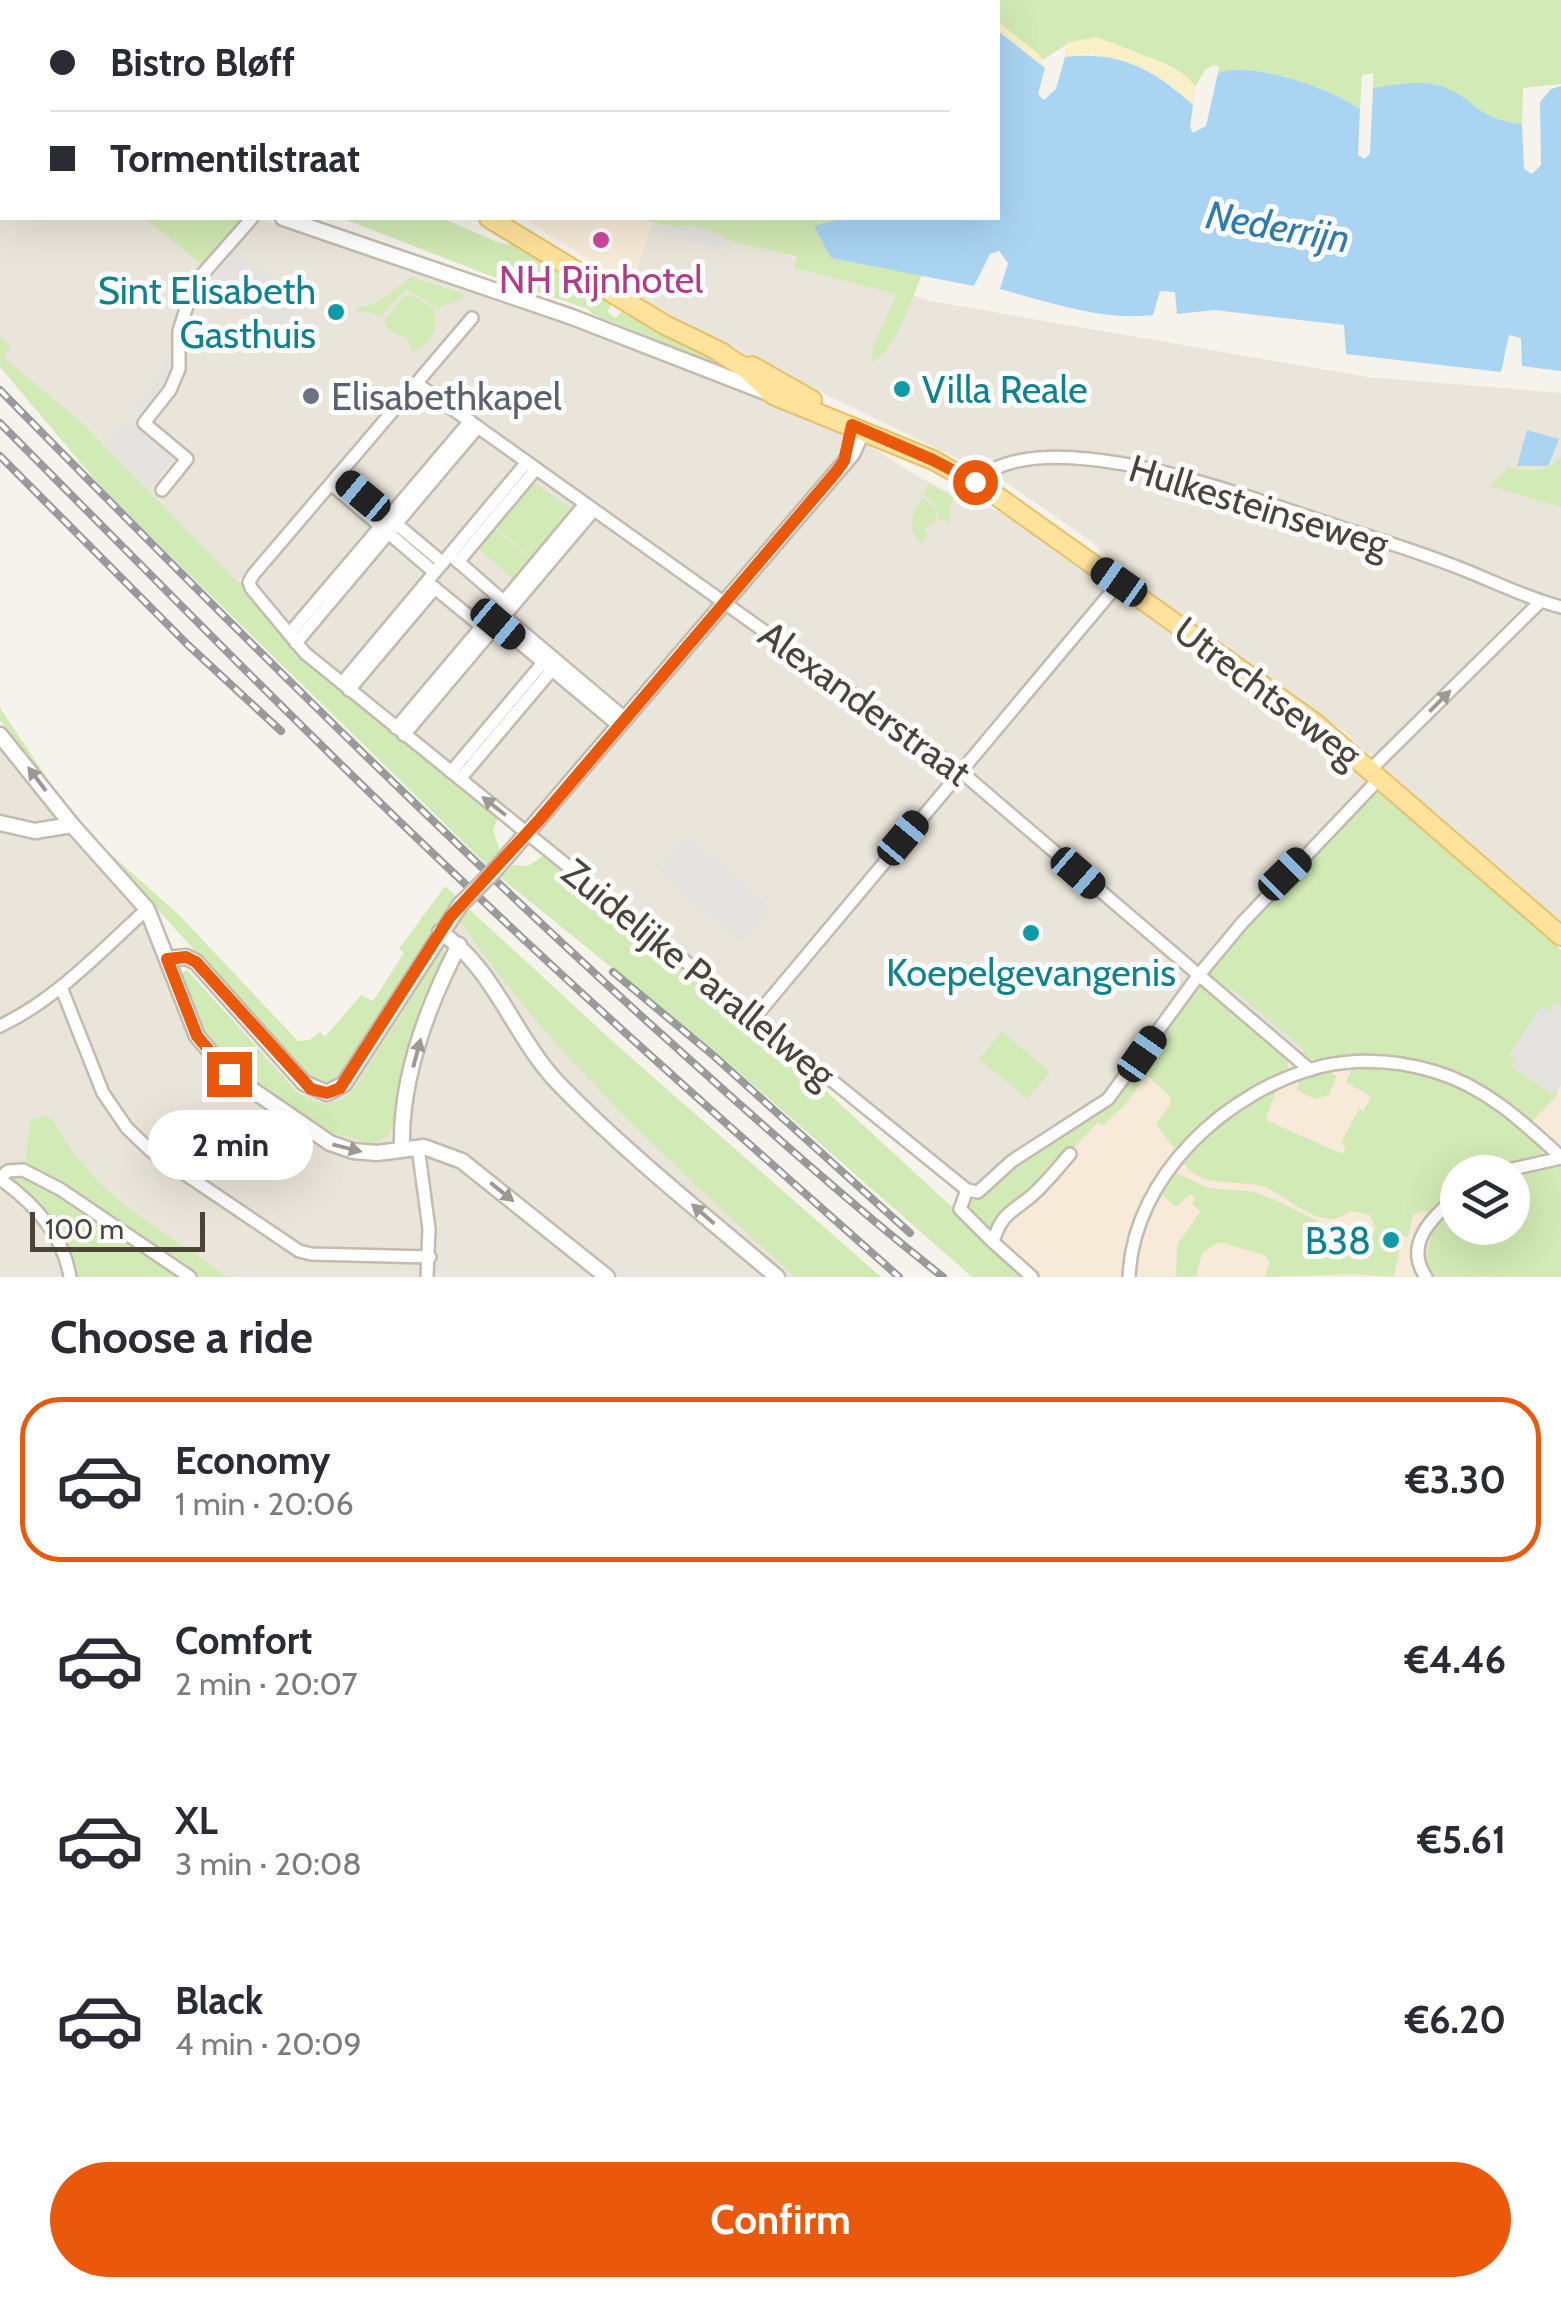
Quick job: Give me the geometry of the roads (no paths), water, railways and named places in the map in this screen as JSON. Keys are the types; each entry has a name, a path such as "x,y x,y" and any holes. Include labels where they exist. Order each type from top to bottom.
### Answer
{"main road":[{"path":"494,220 664,325 770,375 853,426"},
{"path":"716,350 745,368 773,395"},
{"name":"Utrechtseweg","path":"773,395 933,460 975,482 1315,722 1561,936"}],"street":[{"path":"162,490 187,459 144,422 170,390 179,369 179,332 194,284 250,220"},
{"name":"Utrechtseweg","path":"289,220 572,316 773,395"},
{"path":"472,318 334,480 622,723"},
{"name":"Alexanderstraat","path":"416,383 959,770 1310,1070"},
{"path":"292,638 474,424"},
{"path":"167,959 186,957 196,962 311,1089 327,1093 344,1084 460,905 528,833 852,454 853,426"},
{"name":"Hulkesteinseweg","path":"975,482 996,467 1044,459 1095,460 1156,468 1460,568 1561,607"},
{"path":"345,686 532,465"},
{"name":"Zuidelijke Parallelweg","path":"334,480 249,582 292,638 455,776 973,1190"},
{"path":"400,731 590,507"},
{"path":"441,570 498,618"},
{"path":"755,1016 1119,582"},
{"path":"1032,1277 960,1209 973,1190 1108,1099 1198,976 1285,874 1540,602"},
{"path":"455,776 550,662"},
{"path":"0,736 147,909 197,1036 229,1074 330,1143 353,1151 377,1153 418,1148 462,1161 607,1277"},
{"path":"0,823 35,832 72,825"},
{"path":"0,1026 29,1012 61,987 147,909"},
{"path":"440,932 459,946 558,1082 658,1177 777,1277"},
{"path":"402,1148 404,1103 427,1016 459,946"},
{"path":"61,987 107,1099 127,1128 151,1151 299,1251 430,1257"},
{"path":"1129,1277 1139,1221 1184,1151 1233,1109 1310,1070 1342,1063 1388,1062 1456,1078 1502,1106 1561,1158"},
{"path":"418,1148 427,1198 427,1277"},
{"path":"993,1242 1008,1212 1030,1198 1070,1154"},
{"path":"1530,1165 1561,1158"},
{"path":"70,1277 53,1230 0,1179 8,1171 23,1170 60,1189 190,1277"},
{"path":"1426,1277 1418,1261 1424,1226 1440,1212"}],"water":[{"name":"Nederrijn","path":"1000,33 1045,68 1038,94 1044,100 1056,89 1065,57 1119,60 1164,81 1193,105 1193,133 1206,126 1218,73 1250,70 1311,85 1360,109 1358,155 1365,159 1370,153 1373,88 1427,83 1456,93 1495,118 1522,124 1524,169 1532,174 1541,165 1540,102 1551,89 1561,86 1561,371 1522,366 1521,338 1509,335 1501,372 1346,354 1344,325 1214,310 1177,314 1175,292 1160,291 1153,315 1114,315 1076,309 1000,289 1008,263 999,251 990,254 974,286 831,258 814,226 837,220 1000,220"},
{"path":"1527,430 1559,439 1548,466 1517,466"}],"railway":[{"path":"0,390 476,862 789,1148 943,1277"},
{"path":"0,423 462,881 624,1032 899,1277"},
{"path":"0,456 188,645 281,731"},
{"path":"613,972 714,1056 910,1233"}],"place":[{"name":"NH Rijnhotel","path":"601,240"},
{"name":"Sint Elisabeth Gasthuis","path":"336,312"},
{"name":"Villa Reale","path":"902,389"},
{"name":"Elisabethkapel","path":"311,396"},
{"name":"Koepelgevangenis","path":"1031,933"},
{"name":"B38","path":"1391,1240"}]}
